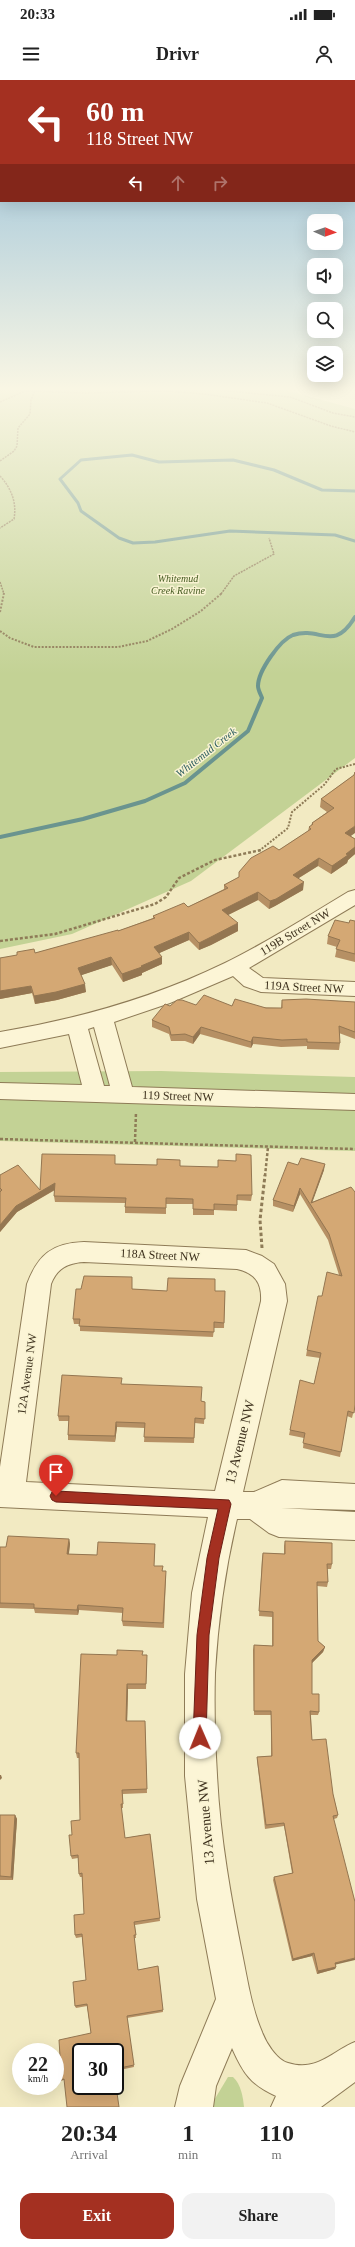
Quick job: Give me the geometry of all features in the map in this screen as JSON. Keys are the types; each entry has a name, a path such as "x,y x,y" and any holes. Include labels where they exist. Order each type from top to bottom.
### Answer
{"street":[{"name":"119B Street NW","path":"235,967 355,896"},
{"name":"119A Street NW","path":"235,967 251,981 261,985 355,989"},
{"path":"0,1040 78,1026 177,992 235,967"},
{"path":"102,1018 123,1094"},
{"path":"78,1026 95,1093"},
{"name":"119 Street NW","path":"0,1091 355,1102"},
{"name":"118A Street NW","path":"55,1258 69,1253 84,1252 230,1258 250,1260 264,1268"},
{"name":"12A Avenue NW","path":"5,1494 39,1284 45,1269 55,1258"},
{"name":"13 Avenue NW","path":"264,1268 273,1285 274,1301 213,1558 204,1628 199,1704 203,1804 214,1899 234,1999 242,2032 248,2048 258,2064 269,2073 285,2080 312,2084 341,2070"},
{"path":"5,1494 255,1506 282,1493 355,1497"},
{"path":"255,1506 279,1523 355,1526"},
{"path":"194,2107 198,2086 234,1999"},
{"path":"290,2107 341,2070"}],"path":[{"path":"0,528 14,518 16,510 14,500 5,485"},
{"path":"0,631 10,638 34,647 118,646 147,641 172,629 201,610 220,595 234,576 274,554 269,538"},
{"path":"0,582 5,597 0,612"},
{"path":"0,941 55,934 123,912 155,904 166,897 179,878 215,860 259,851 288,828 292,812 324,785 336,769 355,764"},
{"path":"134,1142 136,1111"},
{"path":"0,1139 268,1147 355,1148"},
{"path":"264,1268 260,1220 268,1147"}],"green space":[{"name":"Whitemud Creek Ravine","path":"0,485 355,485 355,758 191,881 72,934 0,949"},
{"path":"161,1071 355,1077 355,1151 0,1141 0,1072"},
{"path":"228,2077 233,2077 238,2083 244,2107 210,2107"}],"building":[{"path":"355,772 355,826 345,833 355,839 355,847 346,854 348,855 332,866 319,858 293,875 304,882 276,899 270,901 258,892 222,910 238,923 199,943 189,932 154,947 162,957 141,966 142,967 122,974 111,957 78,968 85,984 34,996 31,986 0,991 0,958 17,955 17,952 34,949 35,953 118,931 155,918 153,916 184,903 188,907 228,888 224,885 239,877 239,872 251,858 273,846 279,850 311,829 309,827 313,824 312,823 334,808 321,799 354,775"},
{"path":"335,920 349,923 350,920 355,921 355,954 336,949 340,940 328,936"},
{"path":"204,995 232,1006 235,999 266,1008 282,1008 282,1000 306,999 355,1002 355,1032 339,1026 340,1043 307,1042 307,1039 282,1040 253,1037 251,1042 201,1027 193,1037 185,1034 171,1035 169,1027 152,1020 165,1004 170,1006 177,1000 182,1000 196,1005"},
{"path":"42,1154 115,1155 115,1164 157,1165 157,1159 180,1160 180,1166 218,1167 218,1160 236,1161 236,1154 251,1155 252,1195 237,1195 237,1205 214,1204 214,1210 193,1209 193,1199 166,1198 166,1208 125,1207 126,1198 54,1196 55,1183 16,1206 0,1225 0,1192 2,1190 0,1188 0,1175 18,1165 40,1190"},
{"path":"301,1158 325,1164 311,1203 351,1187 355,1192 355,1405 354,1413 348,1411 341,1452 303,1443 305,1433 290,1430 300,1380 314,1384 321,1353 307,1350 318,1296 322,1296 327,1272 342,1276 329,1234 300,1188 294,1206 273,1200 288,1162 298,1165"},
{"path":"84,1276 132,1277 132,1289 167,1291 168,1278 215,1279 215,1291 225,1291 224,1323 214,1322 214,1332 79,1326 80,1319 73,1319 76,1289 81,1289"},
{"path":"62,1375 122,1378 121,1384 202,1387 201,1401 205,1402 205,1419 195,1418 194,1438 144,1437 145,1423 116,1422 115,1436 68,1435 69,1416 58,1416"},
{"path":"8,1536 69,1539 67,1554 97,1555 98,1542 155,1544 154,1566 163,1566 162,1571 166,1571 163,1623 122,1621 123,1608 78,1605 77,1610 34,1608 34,1604 0,1603 0,1547 6,1547"},
{"path":"285,1541 332,1543 332,1564 327,1564 328,1582 317,1582 318,1641 325,1647 312,1660 312,1694 319,1694 319,1712 310,1711 312,1740 326,1739 333,1794 338,1815 333,1816 355,1902 355,1958 335,1963 336,1967 318,1971 314,1953 293,1959 274,1877 293,1873 284,1823 266,1825 257,1757 272,1756 271,1711 254,1711 254,1645 273,1646 273,1612 259,1611 263,1553 285,1554"},
{"path":"117,1650 143,1651 142,1655 147,1655 146,1684 127,1684 126,1721 145,1721 147,1789 122,1790 123,1804 121,1804 125,1838 150,1834 160,1918 134,1922 136,1935 134,1935 138,1970 158,1966 163,2010 127,2016 134,2065 124,2067 124,2043 72,2043 72,2095 117,2095 119,2107 67,2107 64,2079 64,2043 59,2043 59,2040 91,2033 87,2004 75,2006 73,1982 86,1980 82,1934 75,1935 74,1915 84,1914 82,1873 79,1874 78,1855 71,1856 69,1835 72,1835 71,1821 80,1820 79,1753 76,1753 81,1654 117,1655"},
{"path":"0,1815 15,1815 11,1877 0,1876"}],"waterway":[{"name":"Whitemud Creek","path":"64,485 78,503 81,511 119,538 133,543 155,542 230,531 335,535 355,541"},
{"name":"Whitemud Creek","path":"309,485 322,490 355,491"},
{"name":"Whitemud Creek","path":"0,837 83,819 145,801 185,783 248,731 262,698 258,686 262,672 276,649 282,643 293,635 303,633 326,636 340,634 347,628 355,617"}],"route":[{"path":"56,1496 225,1504 207,1593 200,1674 200,1738"}]}
